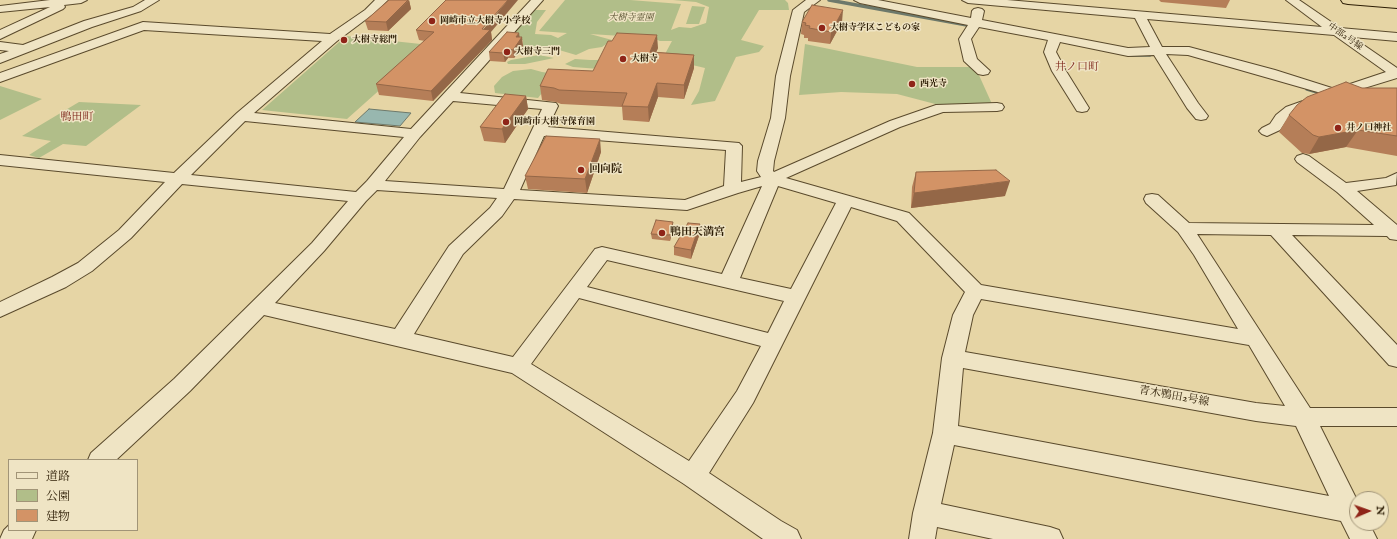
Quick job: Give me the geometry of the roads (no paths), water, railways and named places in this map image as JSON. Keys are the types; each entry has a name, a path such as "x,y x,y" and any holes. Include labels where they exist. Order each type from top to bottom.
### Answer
{"highway":[{"path":"1348,0 1397,4"}],"street":[{"path":"0,9 76,0"},
{"path":"0,35 76,0"},
{"path":"0,59 88,24 136,9 153,0"},
{"path":"0,310 59,282 85,267 126,234 177,179 242,116 287,76 333,38 369,12 382,0"},
{"path":"101,459 182,385 261,307 318,247 415,134 537,0"},
{"path":"860,0 1054,41 1128,52 1160,54 1179,50 1199,53 1329,95"},
{"path":"968,0 1397,37"},
{"name":"中部2号線","path":"1292,0 1397,74"},
{"path":"814,1 799,10 786,62 778,118 766,161 765,171 771,179 903,217 975,291 1255,339"},
{"path":"980,1 974,25 965,39 966,49 971,61 983,71"},
{"path":"1139,15 1160,54 1192,105 1202,116"},
{"path":"0,78 143,26 333,38"},
{"path":"1054,41 1050,52 1059,71 1082,108"},
{"path":"0,46 24,49"},
{"path":"1268,130 1275,127 1281,118 1291,110 1329,95 1397,74"},
{"path":"400,338 456,250 496,212 510,193 551,106 449,96"},
{"path":"0,160 177,179 366,191 510,193 687,205 732,189 771,179 895,124 941,108 997,107"},
{"path":"242,116 415,134"},
{"path":"539,131 734,146 732,189"},
{"path":"1303,159 1343,188 1395,232"},
{"path":"1343,188 1390,182 1397,178"},
{"path":"728,282 770,188 771,179"},
{"path":"1152,199 1184,228 1202,253 1304,417 1349,511"},
{"path":"693,476 745,397 846,200"},
{"path":"1184,228 1395,232"},
{"path":"1276,229 1397,359"},
{"path":"518,366 602,253 796,297"},
{"path":"575,290 774,342"},
{"path":"922,539 926,513 945,433 953,358 963,315 975,291"},
{"path":"261,307 518,366 693,476 772,530 788,539"},
{"name":"青木鴨田2号線","path":"953,358 1256,412 1304,417 1397,417"},
{"path":"945,433 1349,511"},
{"path":"926,513 1050,539"},
{"path":"13,539 22,531"}],"water":[{"path":"369,109 411,113 400,126 355,122"}],"waterway":[{"path":"829,0 967,25"},
{"path":"1131,55 1150,55"},
{"path":"1307,89 1324,94"}],"place":[{"name":"岡崎市立大樹寺小学校","path":"432,21"},
{"name":"大樹寺学区こどもの家","path":"822,28"},
{"name":"大樹寺総門","path":"344,40"},
{"name":"大樹寺三門","path":"507,52"},
{"name":"大樹寺","path":"623,59"},
{"name":"西光寺","path":"912,84"},
{"name":"岡崎市大樹寺保育園","path":"506,122"},
{"name":"井ノ口神社","path":"1338,128"},
{"name":"回向院","path":"581,170"},
{"name":"鴨田天満宮","path":"662,233"}],"district":[{"name":"井ノ口町","path":"1077,68"},
{"name":"鴨田町","path":"77,118"}],"park label":[{"name":"大樹寺霊園","path":"631,18"}]}
